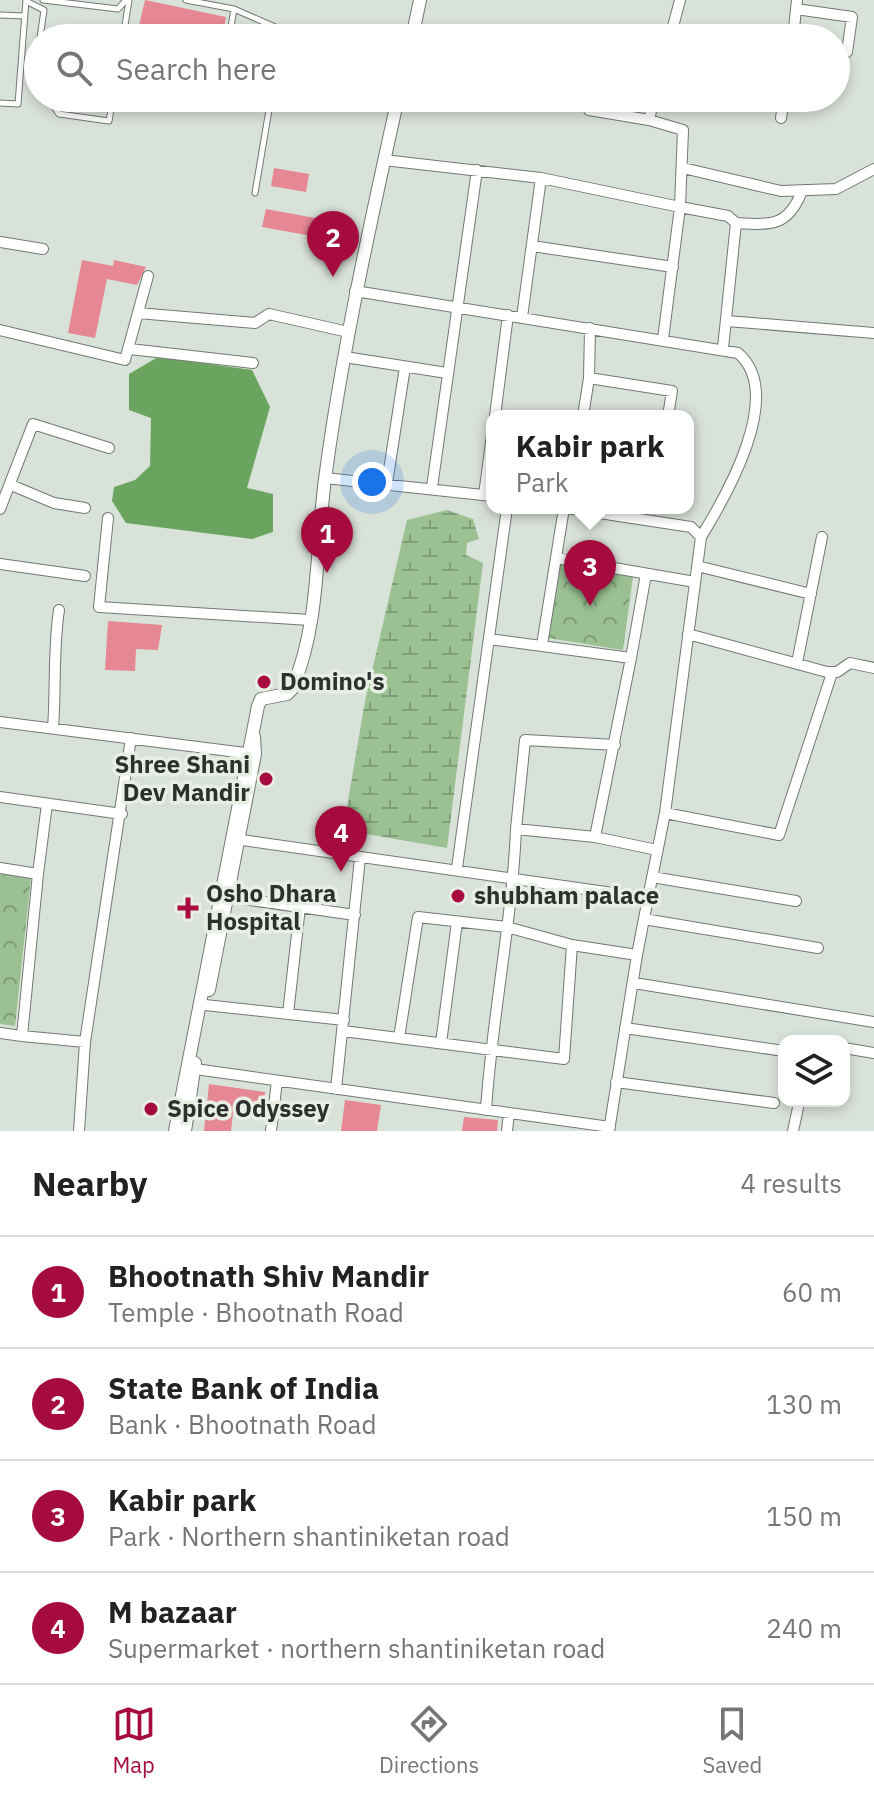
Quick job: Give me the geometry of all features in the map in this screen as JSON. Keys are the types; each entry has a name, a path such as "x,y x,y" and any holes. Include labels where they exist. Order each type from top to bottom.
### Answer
{"street":[{"path":"415,24 420,0"},
{"path":"674,24 680,0"},
{"path":"796,5 852,17 850,31"},
{"path":"185,1131 190,1069 255,722 261,699 287,694 292,689 310,620 325,478 348,332 395,112"},
{"path":"601,112 649,120 683,130 680,207 663,339"},
{"path":"649,120 651,112"},
{"path":"781,118 782,112"},
{"path":"384,160 541,178 728,216 736,223 768,225 781,221 795,208 802,191"},
{"path":"683,168 739,179 765,189 802,191 836,189 874,169"},
{"path":"432,487 455,307 477,170"},
{"path":"522,317 541,178"},
{"path":"723,348 736,223"},
{"path":"0,242 43,249"},
{"path":"532,246 673,267"},
{"path":"0,330 125,360 148,276"},
{"path":"190,1069 609,1129 637,955 665,813 701,537 733,485 754,418 754,394 746,359 723,348 355,291"},
{"path":"138,313 255,323 269,314 348,332"},
{"path":"496,410 508,315"},
{"path":"727,321 874,333"},
{"path":"584,410 589,378 590,328"},
{"path":"130,349 253,363"},
{"path":"345,357 447,373"},
{"path":"387,483 405,367"},
{"path":"589,378 672,391 669,410"},
{"path":"0,509 33,424 109,448"},
{"path":"325,478 432,487 486,496"},
{"path":"11,485 54,503 85,508"},
{"path":"457,868 506,514"},
{"path":"542,645 564,514"},
{"path":"605,514 691,527 701,537"},
{"path":"652,521 653,514"},
{"path":"108,518 99,607 310,620"},
{"path":"797,663 822,537"},
{"path":"556,558 695,582"},
{"path":"0,564 85,576"},
{"path":"697,566 811,594"},
{"path":"595,837 646,574"},
{"path":"53,728 58,661 54,647 59,610"},
{"path":"688,634 832,673"},
{"path":"489,639 631,658"},
{"path":"665,813 779,835 832,673 850,663 874,668"},
{"path":"0,722 251,753"},
{"path":"79,1131 85,1042 122,814 131,738"},
{"path":"486,1110 490,1050 514,877 525,740 615,745"},
{"path":"0,797 122,814"},
{"path":"22,1036 47,804"},
{"path":"516,829 595,837 657,850"},
{"path":"235,839 360,858 457,868 648,898"},
{"path":"175,1131 229,897 235,839"},
{"path":"336,1089 360,858"},
{"path":"0,868 38,874"},
{"path":"652,877 796,901"},
{"path":"229,897 355,915"},
{"path":"288,1014 300,907"},
{"path":"399,1038 418,917 507,927 572,945 637,955"},
{"path":"644,919 818,948"},
{"path":"441,1043 457,922"},
{"path":"205,1005 288,1014 399,1038 564,1059 572,945"},
{"path":"634,983 874,1022"},
{"path":"625,1028 778,1050"},
{"path":"0,1033 85,1042"},
{"path":"850,1049 874,1053"},
{"path":"271,1131 277,1081"},
{"path":"616,1082 774,1103"},
{"path":"793,1131 798,1107"},
{"path":"507,1131 509,1113"}],"lane":[{"path":"43,0 118,9 128,0"},
{"path":"125,24 128,0"},
{"path":"179,0 234,9 268,24"},
{"path":"24,24 26,1 44,10 42,24"},
{"path":"231,24 234,9"},
{"path":"0,15 25,16"},
{"path":"0,103 18,104 24,29"},
{"path":"58,112 109,121 111,112"},
{"path":"255,193 269,112"}],"green space":[{"path":"447,510 473,519 479,539 467,543 466,555 483,563 447,848 343,830 365,701 407,520"},
{"path":"561,563 633,577 623,650 548,638"},
{"path":"0,874 31,878 15,1026 0,1024"}],"shaded area":[{"path":"158,357 252,370 270,407 247,488 273,494 273,532 252,539 126,523 112,501 114,487 135,480 150,466 151,418 129,410 129,374"}],"building":[{"path":"145,0 226,17 225,24 139,24"},
{"path":"274,168 309,174 306,192 271,186"},
{"path":"266,209 348,224 345,242 262,227"},
{"path":"82,260 113,266 114,260 146,267 137,285 107,279 95,338 68,333"},
{"path":"108,621 162,625 158,650 136,649 135,671 105,670"},
{"path":"209,1084 265,1092 263,1108 234,1104 231,1131 204,1131"},
{"path":"345,1100 381,1105 377,1131 341,1131"},
{"path":"464,1117 498,1120 497,1131 462,1131"}],"place":[{"name":"State Bank of India","path":"333,277"},
{"name":"Bhootnath Shiv Mandir","path":"327,573"},
{"name":"Kabir park","path":"590,606"},
{"name":"Domino's","path":"264,682"},
{"name":"Shree Shani Dev Mandir","path":"266,779"},
{"name":"M bazaar","path":"341,872"},
{"name":"shubham palace","path":"458,896"},
{"name":"Osho Dhara Hospital","path":"188,908"},
{"name":"Spice Odyssey","path":"151,1109"}]}
